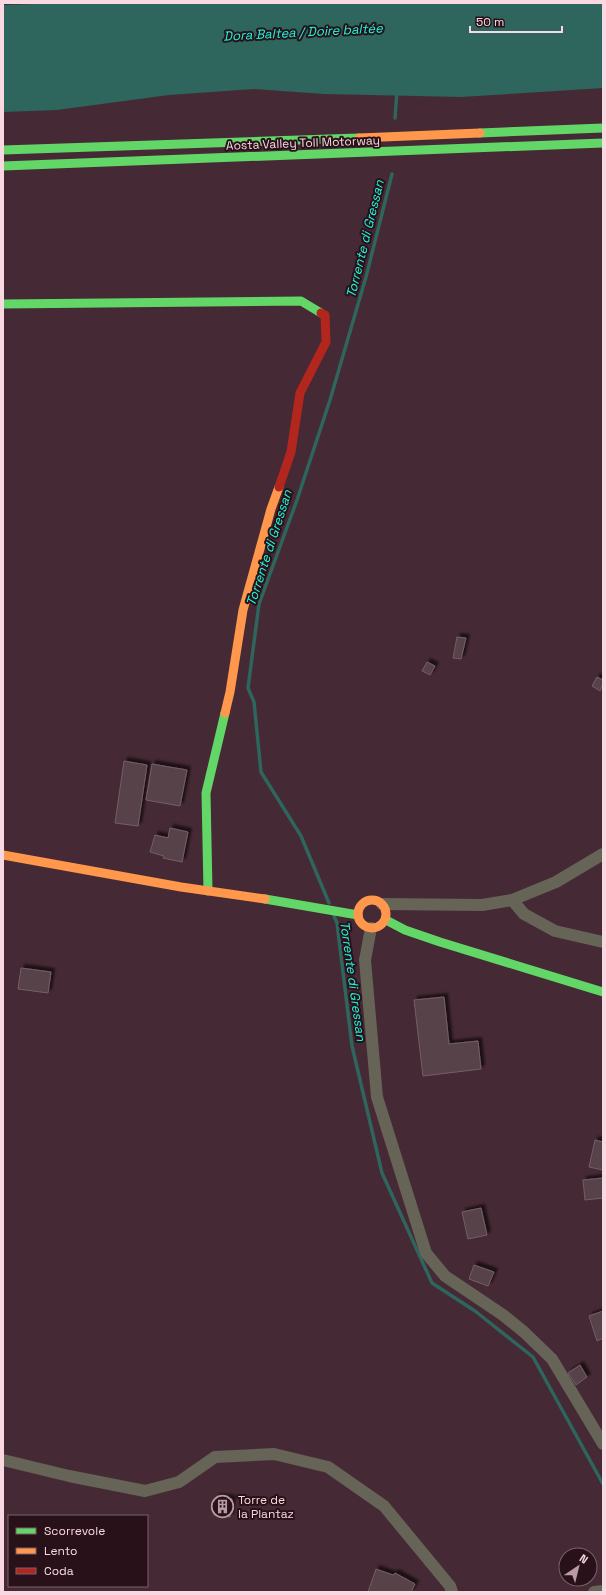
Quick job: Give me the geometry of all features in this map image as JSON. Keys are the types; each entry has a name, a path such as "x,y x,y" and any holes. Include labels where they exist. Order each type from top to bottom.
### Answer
{"main road":[{"name":"Aosta Valley Toll Motorway","path":"3,150 603,128"},
{"name":"Aosta Valley Toll Motorway","path":"3,166 603,143"},
{"path":"3,304 301,301 325,315 326,342 306,377 300,393 291,452 270,509 243,610 230,692 206,793 208,892"},
{"path":"3,855 208,892 301,904 358,914"},
{"path":"375,900 382,904 387,911 386,920 382,925 377,928 371,928 362,924 358,914 360,906 366,901 375,900"},
{"path":"386,920 405,930 440,942 603,992"}],"street":[{"path":"382,904 482,905 512,900 556,882 603,854"},
{"path":"512,900 524,914 555,931 603,942"},
{"path":"371,928 365,960 377,1097 426,1253 445,1276 503,1315 524,1332 552,1359 603,1444"},
{"path":"3,1460 69,1476 145,1491 179,1482 215,1457 274,1454 328,1467 384,1506 450,1586 452,1592"},
{"path":"594,1592 603,1591"}],"water":[{"name":"Dora Baltea / Doire baltée","path":"62,3 603,3 603,88 461,97 324,94 254,89 169,95 57,110 3,112 3,5"}],"building":[{"path":"457,637 466,638 461,659 453,658"},
{"path":"427,662 435,666 430,675 422,671"},
{"path":"597,677 603,680 600,691 592,686"},
{"path":"124,761 147,765 138,826 115,823"},
{"path":"152,764 187,770 180,806 146,800"},
{"path":"170,828 188,832 182,862 163,858 164,856 150,852 155,835 168,838"},
{"path":"21,968 51,972 48,993 18,989"},
{"path":"444,997 449,1044 478,1041 481,1069 423,1076 414,1000"},
{"path":"595,1140 603,1142 603,1170 589,1167"},
{"path":"603,1178 603,1198 585,1200 583,1180"},
{"path":"481,1208 487,1235 468,1239 462,1212"},
{"path":"474,1265 494,1272 488,1286 469,1279"},
{"path":"603,1311 603,1338 597,1341 589,1316"},
{"path":"580,1365 587,1377 576,1385 568,1373"},
{"name":"Torre de la Plantaz","path":"216,1497 232,1499 230,1517 214,1515"},
{"path":"376,1569 393,1575 395,1573 415,1584 411,1592 368,1592"}],"waterway":[{"name":"Torrente di Gressan","path":"395,118 397,91"},
{"name":"Torrente di Gressan","path":"329,903 301,836 261,772 254,702 248,688 259,604 297,500 330,400 366,277 392,174"},
{"name":"Torrente di Gressan","path":"334,916 337,923 352,1046 382,1173 432,1283 475,1311 533,1357 603,1484"}],"traffic: fast":[{"path":"480,133 603,128"},
{"path":"3,150 359,138"},
{"path":"3,166 603,143"},
{"path":"3,304 301,301 321,313"},
{"path":"208,891 206,793 225,713"},
{"path":"265,899 358,915"},
{"path":"386,920 405,930 440,942 603,992"}],"traffic: slow":[{"path":"359,138 480,133"},
{"path":"225,713 230,692 243,610 271,509 279,487"},
{"path":"3,855 181,887 265,899"},
{"path":"372,900 382,904 386,914 382,924 372,928 362,924 358,914 362,904 372,900"}],"traffic: jam":[{"path":"279,487 291,452 300,393 326,342 325,315 321,313"}],"place":[{"name":"Torre de la Plantaz","path":"223,1507"}]}
